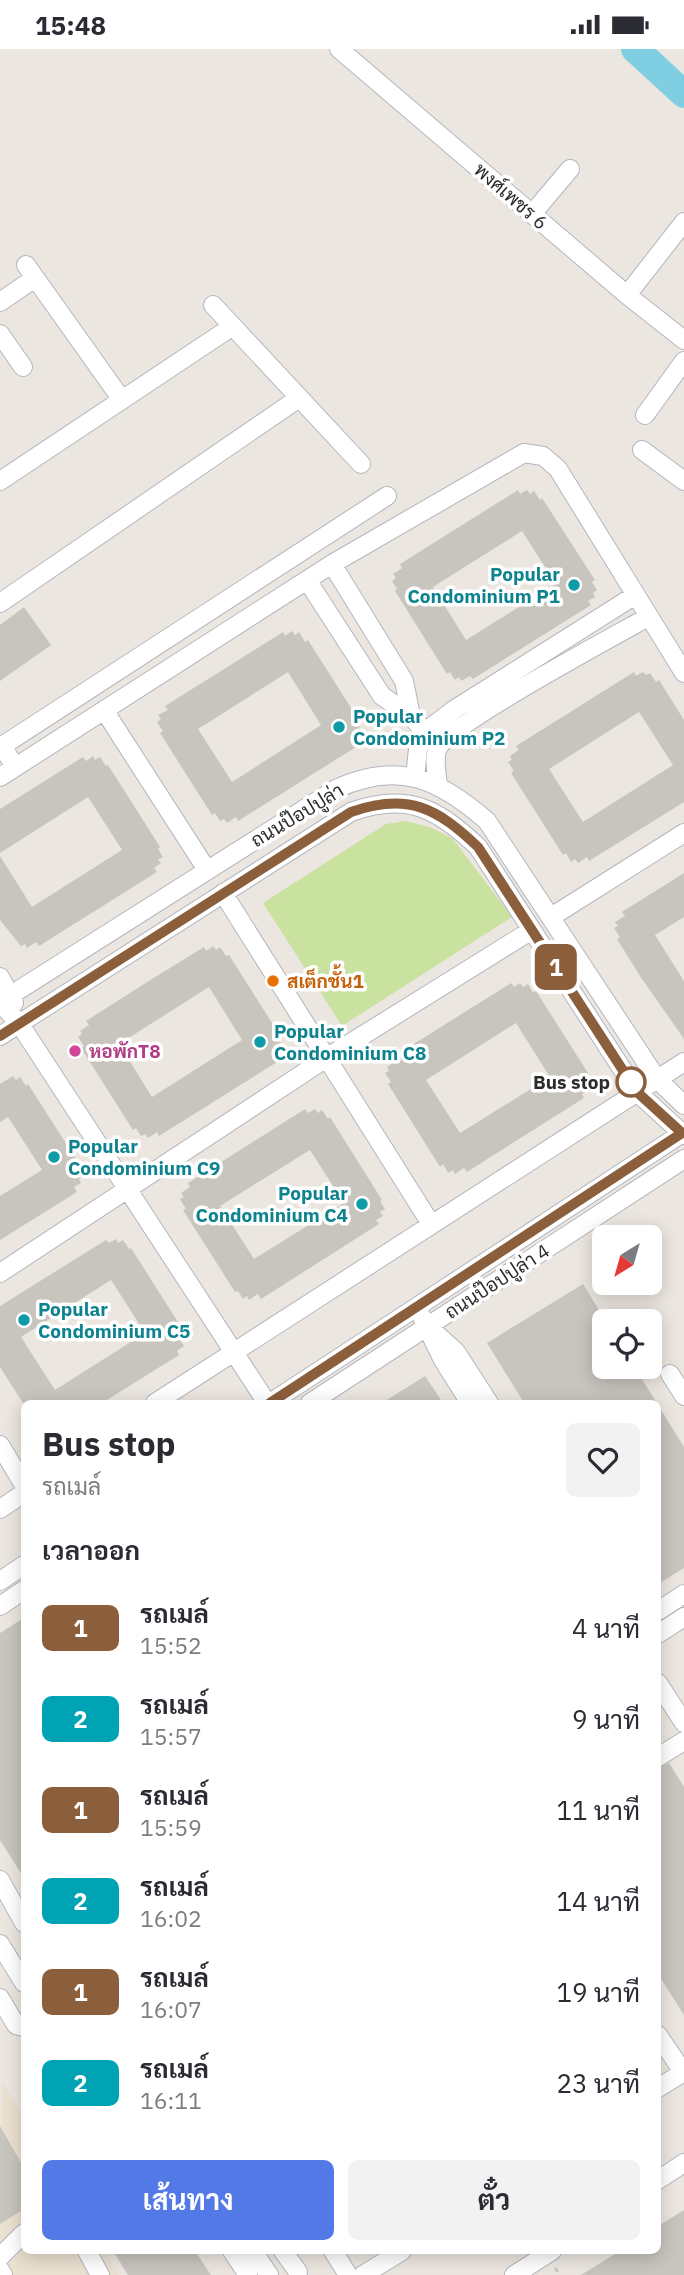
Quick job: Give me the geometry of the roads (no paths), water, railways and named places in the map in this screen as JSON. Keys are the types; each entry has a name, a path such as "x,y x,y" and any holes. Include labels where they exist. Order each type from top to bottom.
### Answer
{"street":[{"name":"พงศ์เพชร 6","path":"339,49 626,295 684,340"},
{"path":"532,214 570,169"},
{"path":"626,295 684,222"},
{"path":"0,302 30,272 122,400"},
{"path":"213,305 361,464"},
{"path":"0,481 233,326"},
{"path":"0,334 23,367"},
{"path":"645,415 684,361"},
{"path":"0,603 299,398"},
{"path":"642,450 684,481"},
{"path":"387,496 2,745 4,774 332,564 514,456 531,453 543,456 558,469 684,673"},
{"path":"332,564 404,681 411,716"},
{"path":"307,580 382,696 411,716 425,732"},
{"path":"415,778 418,749 425,732 455,709 634,596"},
{"path":"438,785 435,759 446,737 648,617"},
{"path":"104,710 207,870"},
{"name":"ถนนป๊อปปูล่า","path":"4,999 337,789 362,777 391,774 438,785 461,798 487,821 657,1079 684,1105"},
{"name":"ถนนป๊อปปูล่า","path":"0,1036 351,812 378,802 395,802 425,808 460,829 478,847 637,1092 683,1133"},
{"path":"551,917 684,833"},
{"path":"223,894 431,1224"},
{"path":"0,1273 328,1057 532,930"},
{"path":"0,977 4,999 19,1023 125,1190 266,1400"},
{"path":"160,1400 684,1062"},
{"name":"ถนนป๊อปปูล่า 4","path":"273,1400 683,1133"},
{"name":"ถนนป๊อปปูล่า 4","path":"315,1400 684,1159"},
{"path":"416,1308 428,1326 443,1360 468,1400"},
{"path":"428,1326 456,1352 487,1400"},
{"path":"670,1374 684,1396"},
{"path":"0,1445 21,1480"},
{"path":"0,1509 21,1495"},
{"path":"0,1581 21,1567"},
{"path":"0,1606 21,1592"},
{"path":"661,1609 684,1594"},
{"path":"661,1632 684,1617"},
{"path":"661,1688 684,1723"},
{"path":"661,1755 684,1741"},
{"path":"0,1875 21,1903"},
{"path":"0,1880 21,1918"},
{"path":"0,1944 21,1978"},
{"path":"0,1998 16,2025 21,2026"},
{"path":"661,2039 683,2072 661,2086"},
{"path":"661,2179 684,2163"},
{"path":"0,2257 21,2236"},
{"path":"89,2254 100,2275"},
{"path":"234,2254 248,2275"},
{"path":"255,2254 269,2275"},
{"path":"285,2254 298,2272"},
{"path":"334,2254 348,2275"},
{"path":"363,2275 397,2254"},
{"path":"513,2275 547,2254"},
{"path":"0,2270 3,2275"}],"waterway":[{"path":"635,49 684,94"}],"place":[{"name":"Popular Condominium P1","path":"574,585"},
{"name":"Popular Condominium P2","path":"339,727"},
{"name":"สเต็กชั้น1","path":"273,981"},
{"name":"Popular Condominium C8","path":"260,1042"},
{"name":"หอพักT8","path":"75,1051"},
{"name":"Bus stop","path":"631,1082"},
{"name":"Popular Condominium C9","path":"54,1157"},
{"name":"Popular Condominium C4","path":"362,1204"},
{"name":"Popular Condominium C5","path":"24,1320"}]}
